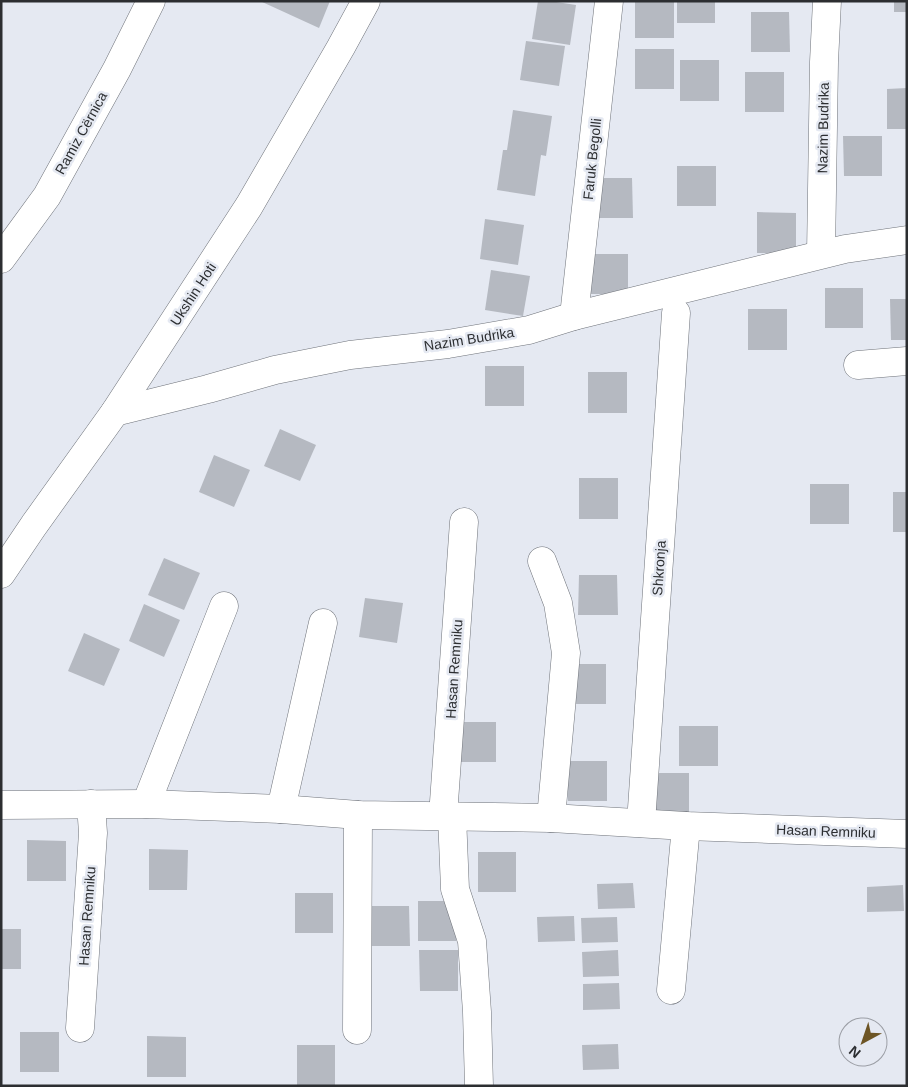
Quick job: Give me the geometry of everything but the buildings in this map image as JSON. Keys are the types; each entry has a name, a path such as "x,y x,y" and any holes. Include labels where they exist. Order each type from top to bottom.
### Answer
{"street":[{"name":"Ramiz Cërnica","path":"1,259 47,196 117,69 151,1"},
{"name":"Ukshin Hoti","path":"1,574 115,412 249,206 342,47 366,1"},
{"name":"Faruk Begolli","path":"574,316 582,258 609,1"},
{"name":"Nazim Budrika","path":"821,254 826,1"},
{"name":"Nazim Budrika","path":"115,412 275,370 350,355 448,344 529,330 574,316 821,254 907,240"},
{"name":"Shkronja","path":"641,823 676,313"},
{"path":"858,365 907,362"},
{"name":"Hasan Remniku","path":"448,816 464,522"},
{"path":"542,561 558,603 566,653 551,818"},
{"path":"146,804 224,606"},
{"path":"281,809 324,623"},
{"name":"Hasan Remniku","path":"80,1028 93,833 91,804"},
{"name":"Hasan Remniku","path":"1,805 146,804 281,809 358,815 551,818 686,826 907,834"},
{"path":"357,1030 358,815"},
{"path":"448,816 455,889 472,941 477,1012 478,1086"},
{"path":"671,990 686,826"}]}
